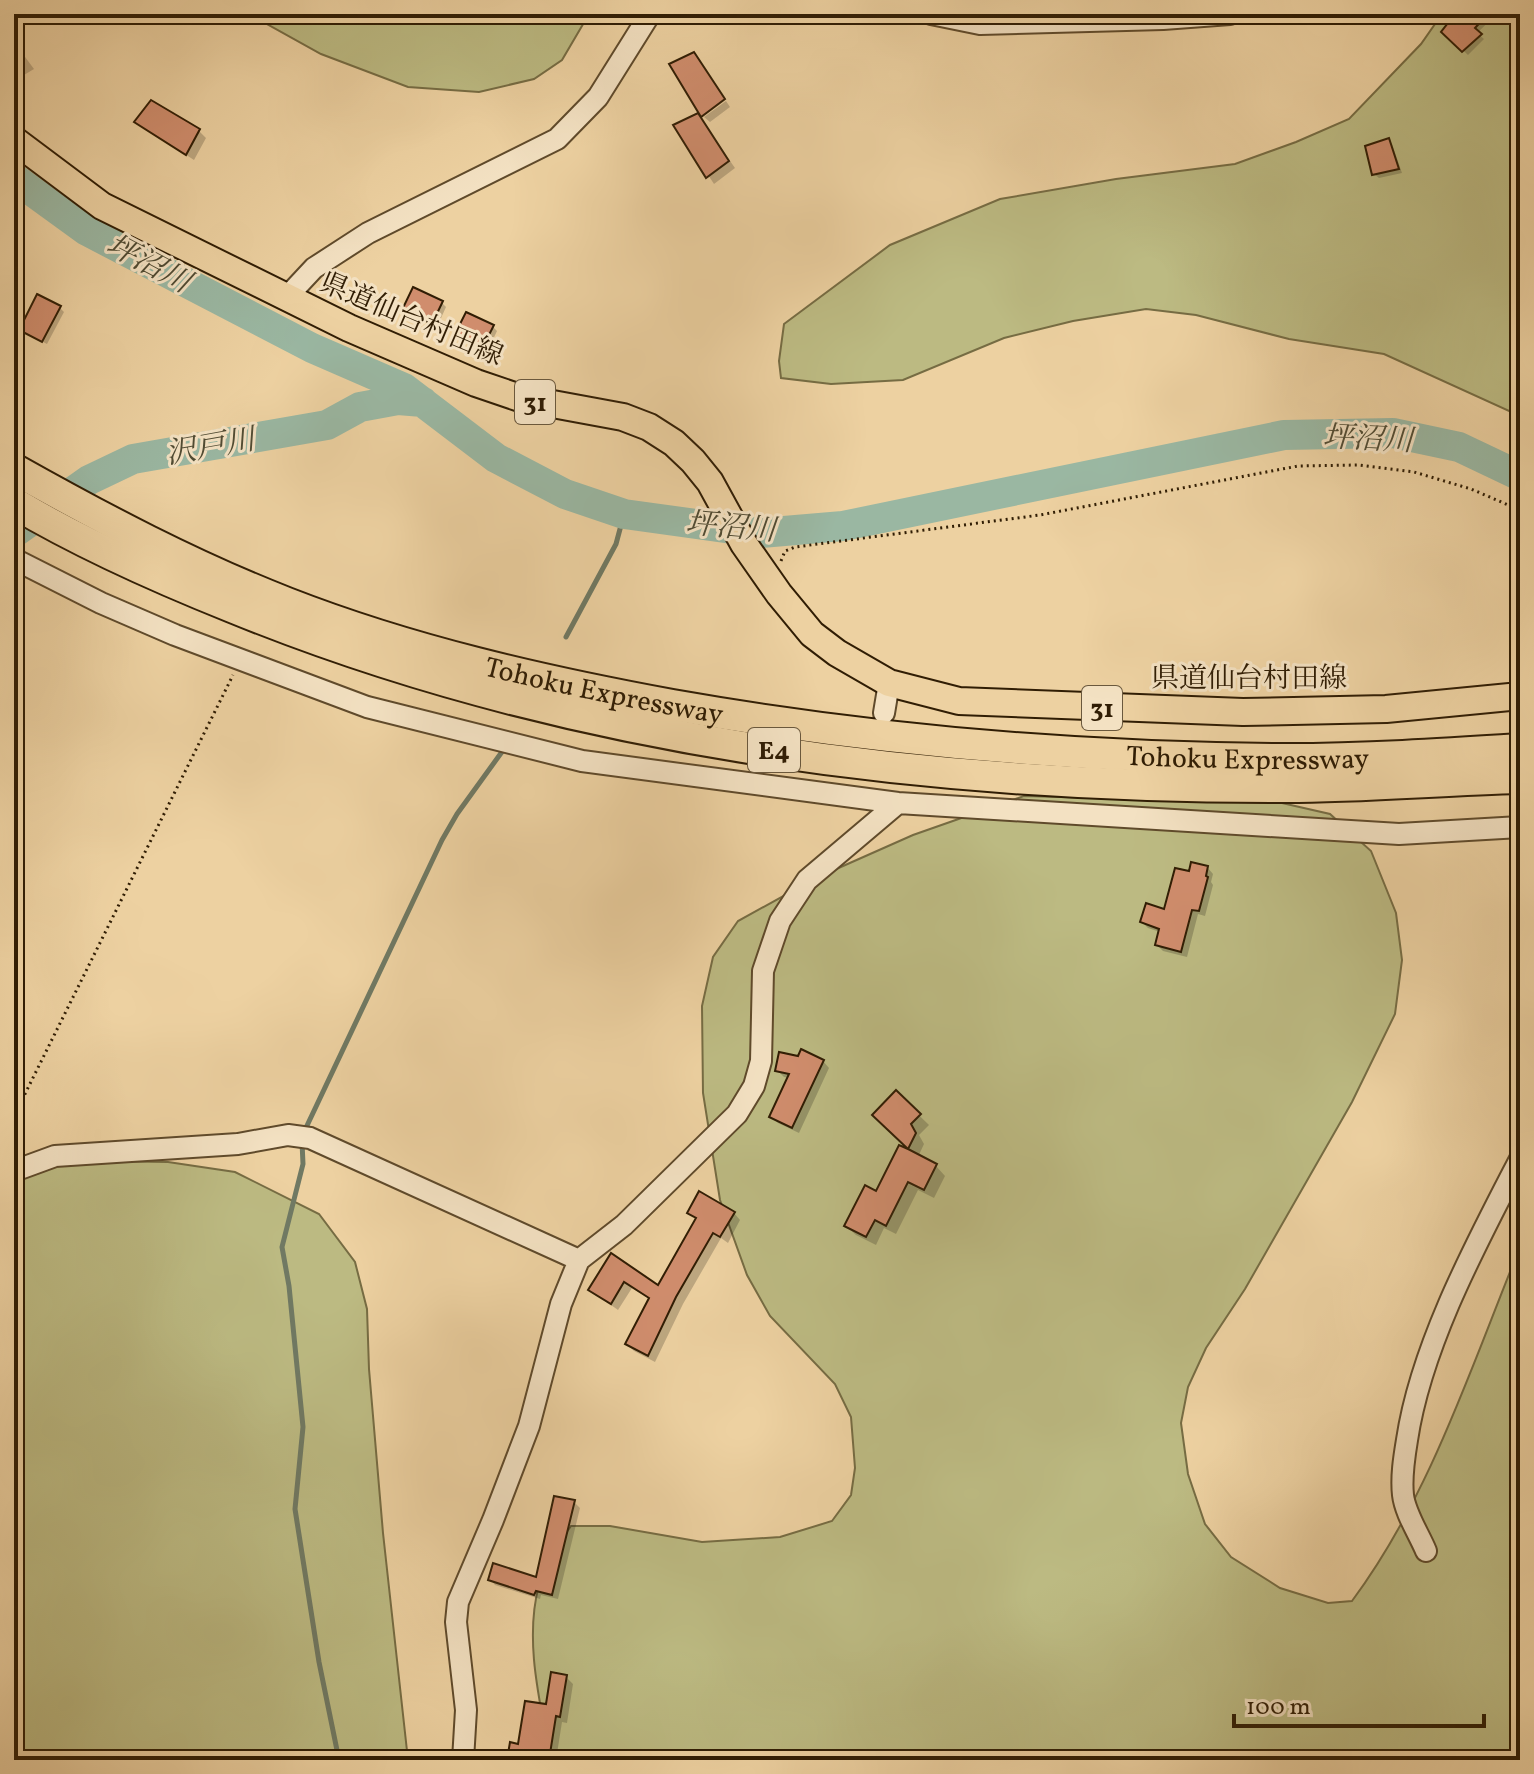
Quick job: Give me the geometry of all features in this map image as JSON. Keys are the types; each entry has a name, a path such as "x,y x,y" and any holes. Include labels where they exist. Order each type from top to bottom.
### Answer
{"highway":[{"name":"Tohoku Expressway","path":"14,469 136,536 290,604 406,643 605,693 738,717 968,744 1288,759 1520,749"},
{"name":"Tohoku Expressway","path":"14,503 118,558 332,646 504,698 686,738 940,771 1164,785 1302,787 1520,778"}],"main road":[{"name":"県道仙台村田線","path":"14,140 102,206 286,298 476,383 528,400 600,412 649,427 674,443 710,482 744,544 812,634 837,653 889,683 959,701 1243,712 1386,709 1520,696"}],"street":[{"path":"286,298 314,268 368,233 557,139 598,97 650,14"},
{"path":"931,14 980,19 1163,19 1230,14"},
{"path":"19,562 101,603 367,707 582,761 898,803 1399,834 1520,827"},
{"path":"884,713 889,683"},
{"path":"874,801 876,780"},
{"path":"463,1760 466,1710 456,1622 458,1602 529,1426 561,1304 579,1260 624,1225 737,1114 754,1086 761,1061 763,971 780,921 807,880 898,803"},
{"path":"14,1171 55,1156 238,1144 303,1136 579,1260"},
{"path":"1426,1551 1403,1497 1403,1467 1412,1408 1423,1368 1483,1231 1520,1159"}],"path":[{"path":"780,563 785,551 795,547 1040,515 1298,466 1358,465 1414,472 1471,489 1520,510"},
{"path":"14,1116 241,660"}],"shaded area":[{"path":"249,14 589,14 562,60 534,79 479,92 408,87 321,54"},
{"path":"1442,14 1520,14 1520,416 1384,354 1289,339 1196,315 1146,309 1073,321 1004,338 903,380 831,384 781,378 779,361 784,324 890,245 1000,199 1116,179 1235,164 1296,142 1349,119 1421,44"},
{"path":"1024,796 1282,803 1330,814 1371,851 1396,913 1402,960 1395,1014 1352,1102 1245,1289 1206,1348 1188,1387 1181,1423 1188,1474 1205,1524 1231,1557 1280,1588 1328,1603 1352,1601 1380,1561 1427,1474 1520,1247 1520,1760 552,1760 550,1757 535,1671 533,1627 539,1585 545,1569 571,1526 610,1526 702,1542 780,1537 832,1521 851,1495 855,1468 851,1417 835,1384 770,1316 747,1275 720,1200 703,1093 702,1006 713,957 738,921 816,878 913,835"},
{"path":"90,1161 168,1162 235,1172 319,1214 355,1262 367,1309 383,1533 408,1760 14,1760 14,1170"}],"building":[{"path":"1455,14 1488,14 1475,28 1482,34 1462,52 1441,32"},
{"path":"694,52 725,99 701,117 669,64"},
{"path":"151,100 200,129 186,155 134,122"},
{"path":"698,113 729,161 706,178 673,125"},
{"path":"1389,138 1399,169 1372,175 1365,146"},
{"path":"413,287 443,301 432,324 402,310"},
{"path":"37,294 61,306 42,342 19,330"},
{"path":"466,312 494,325 483,347 455,334"},
{"path":"1191,862 1208,866 1208,877 1199,911 1192,910 1181,952 1155,945 1159,929 1140,922 1146,903 1164,909 1175,868 1189,871"},
{"path":"801,1049 824,1060 792,1128 769,1117 789,1074 775,1071 779,1052 798,1056"},
{"path":"896,1090 921,1114 911,1124 916,1133 908,1149 872,1115"},
{"path":"899,1145 937,1164 924,1190 908,1182 886,1226 875,1220 866,1237 844,1226 865,1185 876,1191"},
{"path":"699,1191 735,1212 720,1237 713,1233 676,1297 648,1356 625,1344 649,1298 624,1282 611,1304 588,1290 611,1253 658,1285 696,1218 687,1213"},
{"path":"554,1496 575,1500 552,1595 536,1591 534,1595 488,1580 493,1563 536,1577"},
{"path":"551,1672 567,1675 549,1760 507,1760 510,1742 518,1744 525,1701 546,1704"}],"waterway":[{"name":"坪沼川","path":"14,178 87,231 312,348 404,388 496,458 565,494 624,514 761,533 843,526 1284,435 1393,433 1459,447 1520,476"},
{"name":"沢戸川","path":"14,533 89,480 133,459 327,425 360,407 398,400 423,402"},
{"path":"566,637 616,544 624,514"},
{"path":"304,1132 442,840 504,749"},
{"path":"302,1142 303,1164 282,1247 289,1286 303,1427 295,1509 319,1662 339,1760"}]}
